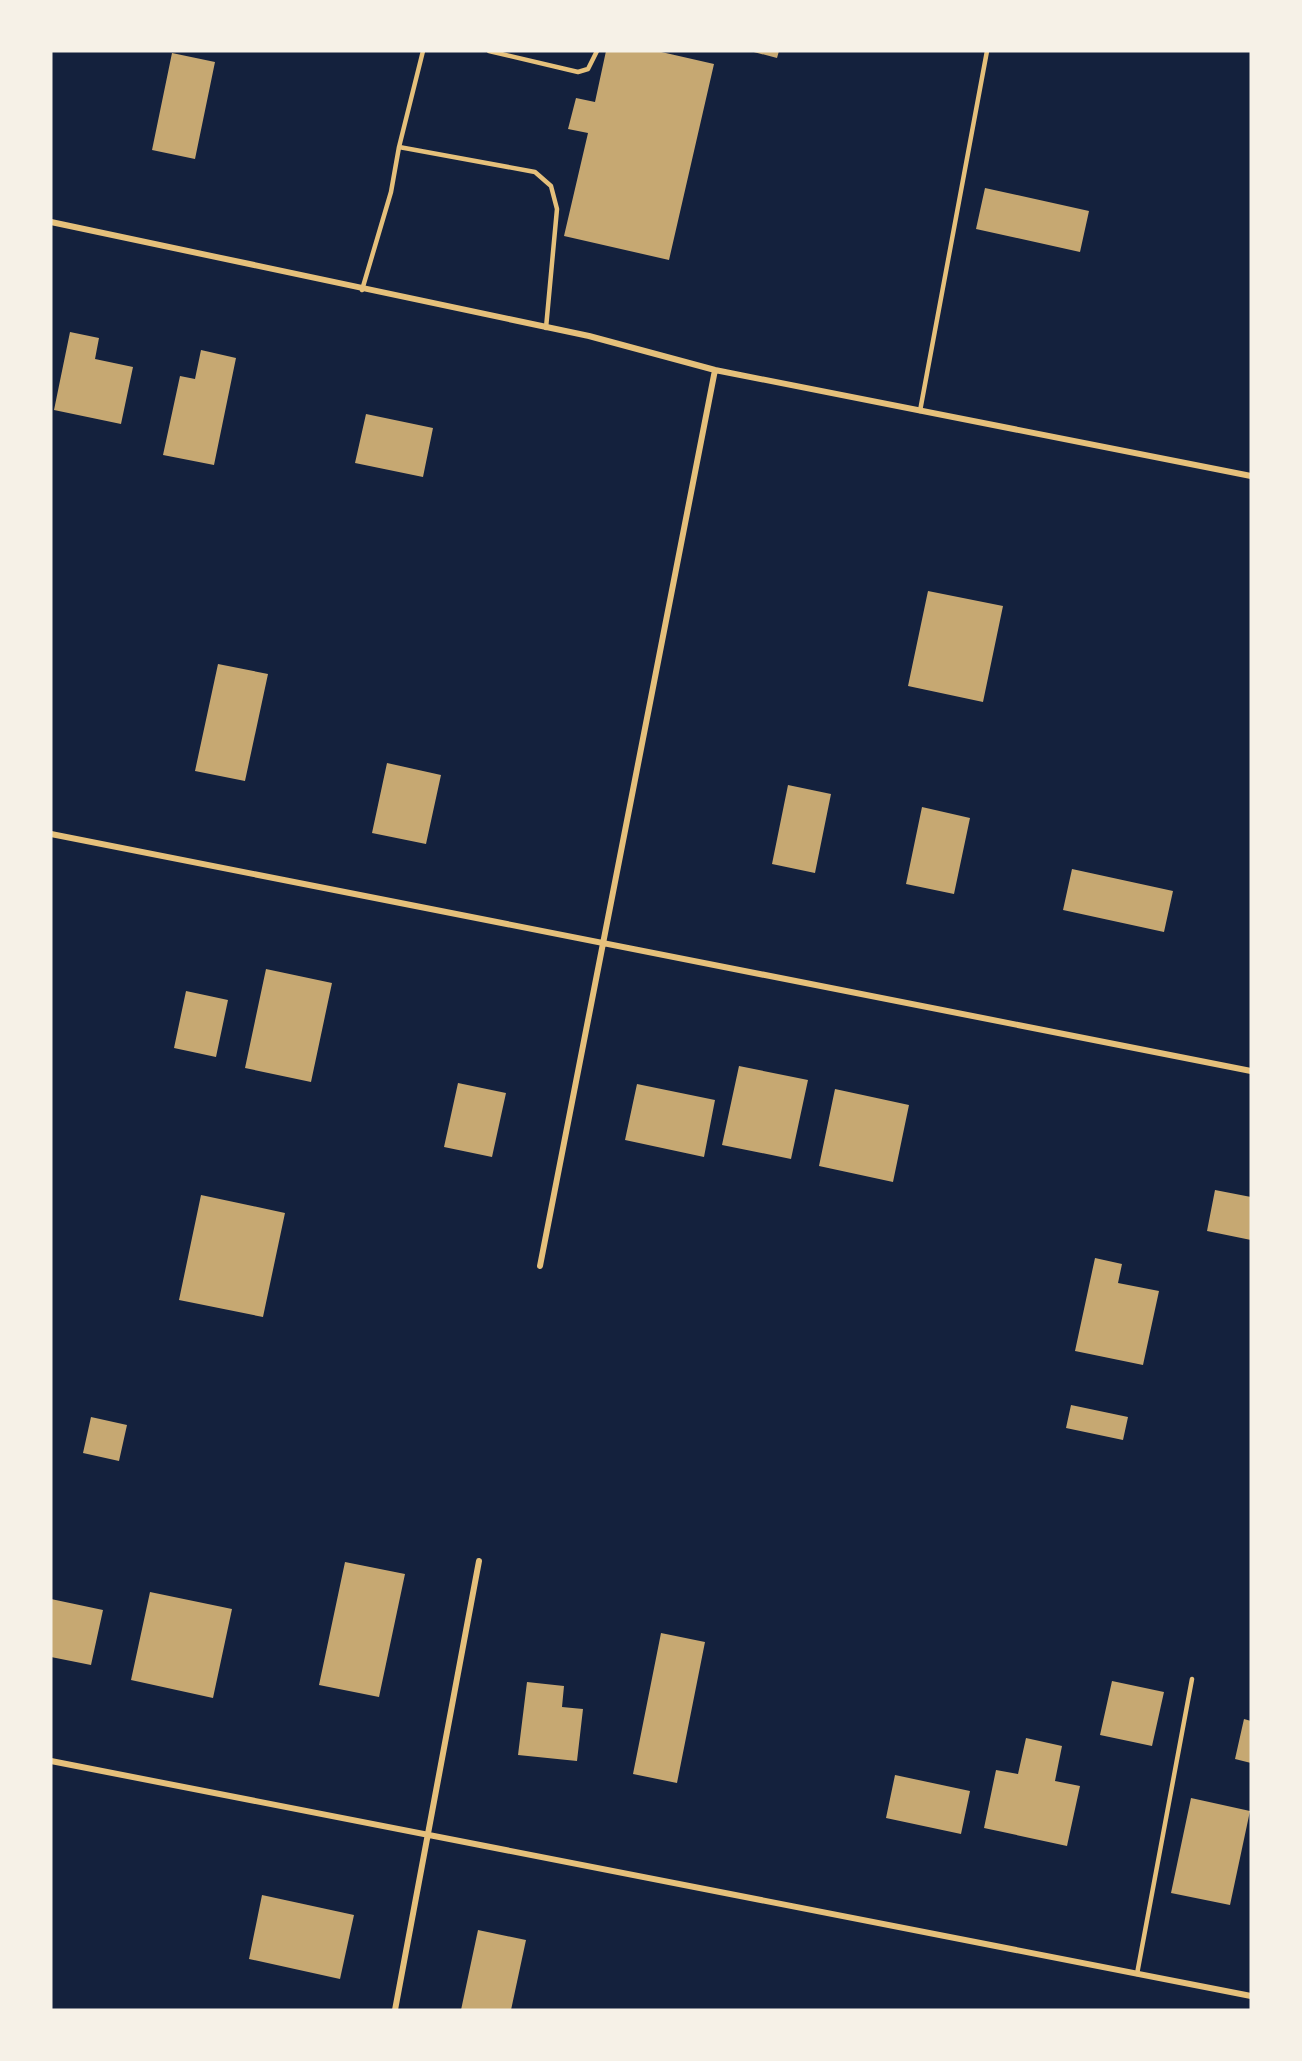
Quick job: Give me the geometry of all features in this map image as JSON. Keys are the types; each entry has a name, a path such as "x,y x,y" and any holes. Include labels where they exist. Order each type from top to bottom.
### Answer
{"street":[{"path":"51,222 362,290 546,327 715,370 1251,476"},
{"path":"540,1266 715,370"},
{"path":"51,834 1251,1071"},
{"path":"395,2010 479,1562"},
{"path":"51,1761 1251,1996"}],"lane":[{"path":"362,290 391,192 399,147 423,51"},
{"path":"489,51 578,72 588,69 597,51"},
{"path":"920,411 987,51"},
{"path":"399,147 535,172 551,186 557,209 546,327"},
{"path":"1137,1974 1192,1679"}],"building":[{"path":"606,51 657,51 714,64 669,260 564,236 588,133 568,129 576,98 595,102"},
{"path":"750,51 779,51 777,58"},
{"path":"172,53 215,62 195,159 152,150"},
{"path":"985,188 1089,211 1080,252 976,229"},
{"path":"70,332 99,338 95,359 133,367 121,424 54,410"},
{"path":"201,350 236,358 214,465 163,455 180,376 195,379"},
{"path":"366,414 433,428 423,477 355,463"},
{"path":"928,591 1003,606 983,702 908,686"},
{"path":"218,664 268,674 245,781 195,771"},
{"path":"387,763 441,775 426,844 372,833"},
{"path":"788,785 831,794 815,873 772,864"},
{"path":"922,807 970,818 954,894 906,884"},
{"path":"1072,869 1173,891 1164,932 1063,910"},
{"path":"266,969 332,983 311,1082 245,1068"},
{"path":"186,991 228,1000 216,1057 174,1048"},
{"path":"739,1066 808,1080 791,1159 722,1145"},
{"path":"458,1083 506,1093 492,1157 444,1147"},
{"path":"637,1084 715,1100 704,1157 625,1140"},
{"path":"835,1089 909,1105 893,1182 819,1166"},
{"path":"1215,1190 1251,1197 1251,1240 1207,1231"},
{"path":"201,1195 285,1213 263,1317 179,1300"},
{"path":"1095,1258 1122,1264 1118,1283 1159,1291 1143,1365 1075,1351"},
{"path":"1071,1405 1128,1417 1123,1440 1066,1428"},
{"path":"91,1417 127,1425 119,1461 83,1453"},
{"path":"345,1562 405,1574 379,1697 319,1685"},
{"path":"150,1592 232,1609 213,1698 131,1680"},
{"path":"51,1599 103,1610 91,1665 51,1657"},
{"path":"661,1633 705,1642 677,1783 633,1774"},
{"path":"1112,1681 1164,1692 1152,1746 1100,1735"},
{"path":"527,1682 564,1686 562,1707 583,1709 577,1761 518,1755"},
{"path":"1244,1719 1251,1721 1251,1763 1235,1759"},
{"path":"1026,1738 1062,1746 1055,1781 1080,1786 1067,1846 984,1828 996,1770 1018,1774"},
{"path":"895,1775 970,1791 961,1834 886,1818"},
{"path":"1191,1798 1250,1811 1230,1905 1171,1893"},
{"path":"262,1895 354,1915 340,1979 249,1959"},
{"path":"478,1930 526,1940 511,2010 461,2010"}]}
